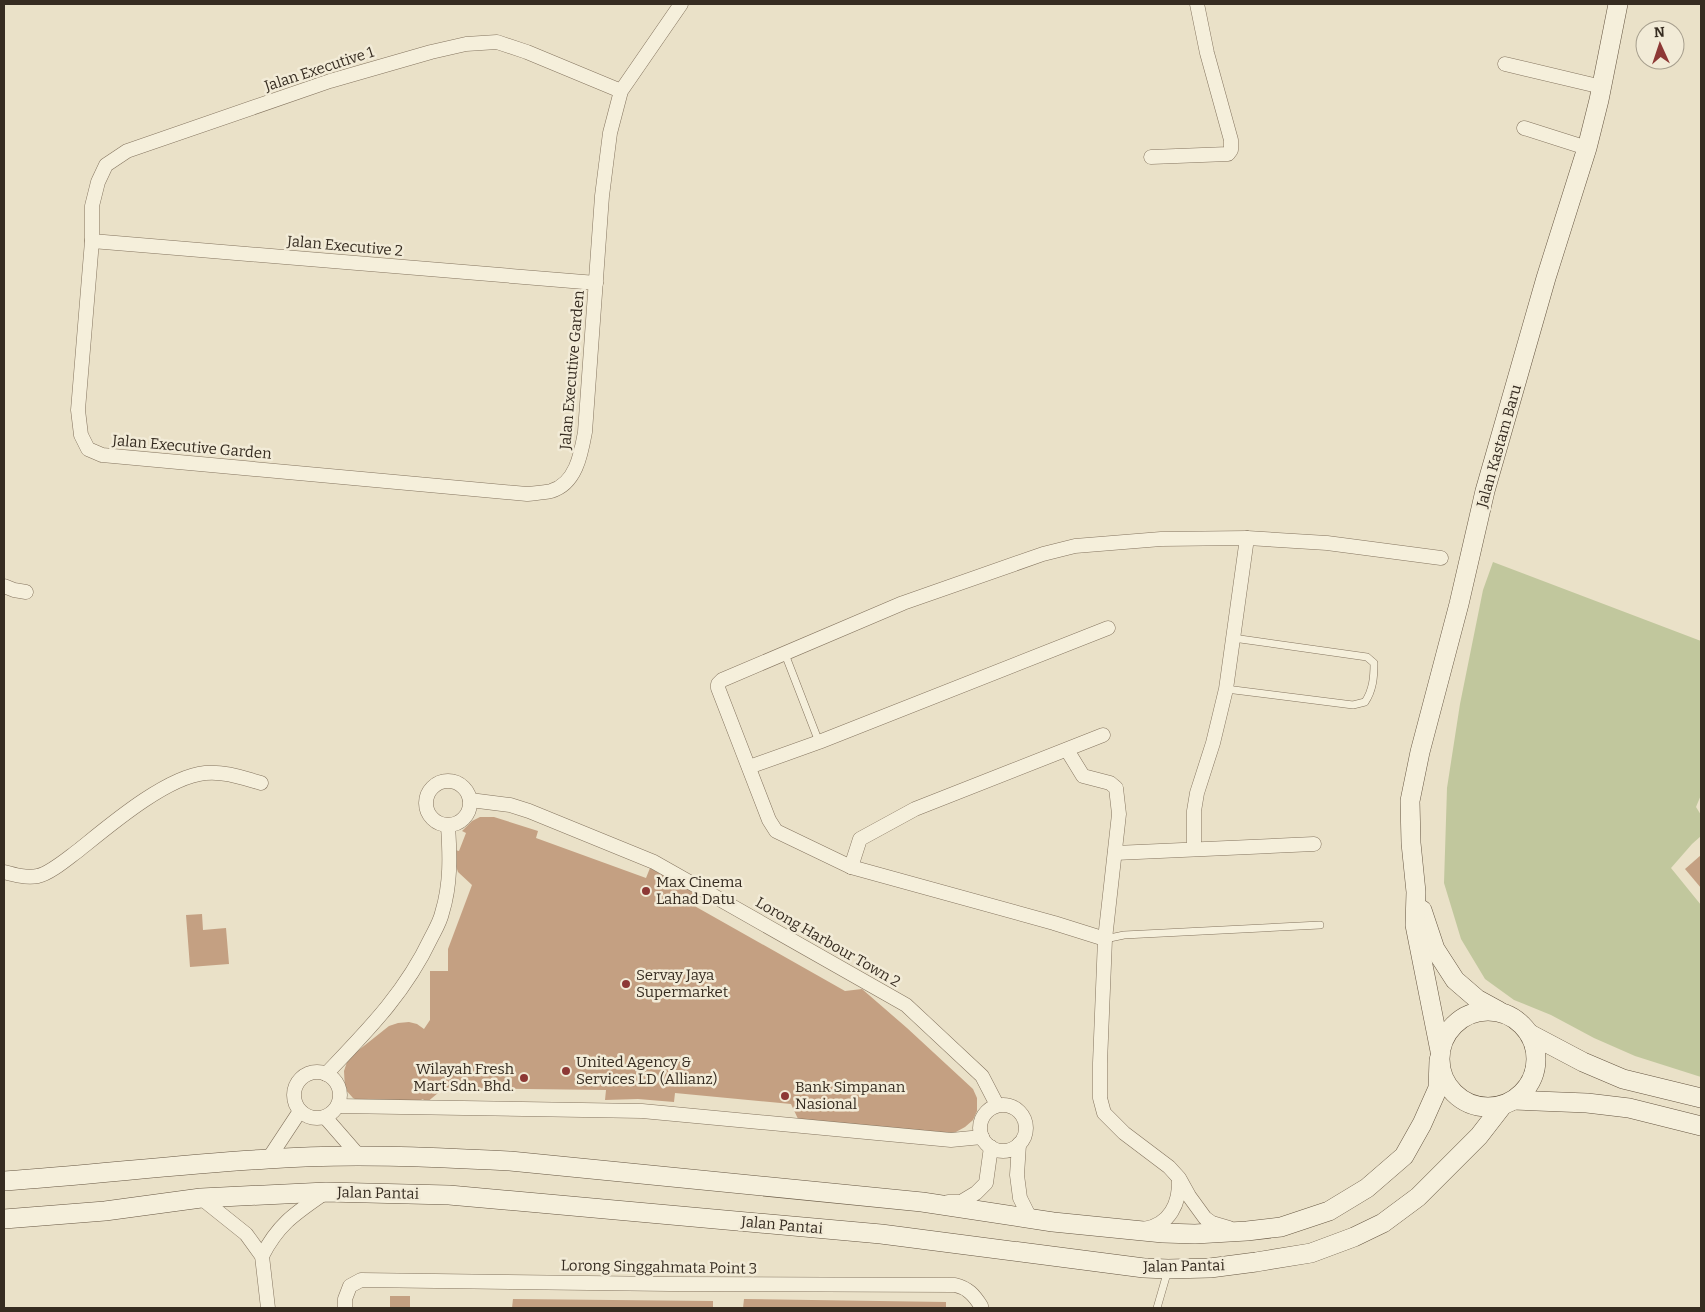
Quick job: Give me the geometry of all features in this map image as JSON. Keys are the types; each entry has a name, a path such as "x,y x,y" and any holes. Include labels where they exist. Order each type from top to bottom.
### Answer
{"street":[{"name":"Jalan Executive Garden","path":"88,449 102,455 526,494 552,491 568,481 580,459 585,432 602,196 610,133 621,91 682,4"},
{"path":"1151,157 1217,155 1228,154 1231,150 1231,140 1207,53 1197,4"},
{"name":"Jalan Kastam Baru","path":"1439,1055 1415,925 1416,892 1410,843 1410,801 1420,752 1459,604 1485,491 1546,278 1587,148 1602,87 1618,4"},
{"name":"Jalan Executive 1","path":"88,449 81,435 78,410 92,240 92,206 98,182 106,165 127,151 330,80 466,44 497,42 527,52 621,91"},
{"path":"1505,64 1602,87"},
{"path":"1524,128 1587,148"},
{"name":"Jalan Executive 2","path":"92,240 596,284"},
{"path":"1104,939 1045,920 851,867 776,831 769,820 718,684 722,680 903,603 1043,554 1075,546 1161,539 1247,538 1327,543 1441,558"},
{"path":"1194,849 1194,811 1197,793 1213,743 1226,689 1247,538"},
{"path":"4,586 26,592"},
{"path":"749,766 819,742 1108,628"},
{"path":"851,867 860,839 915,809 1103,736"},
{"path":"1067,750 1083,776 1110,783 1116,788 1119,814 1104,939 1100,1063 1100,1098 1104,1113 1124,1133 1169,1167 1179,1178 1198,1208 1212,1223 1247,1231"},
{"path":"4,872 20,876 39,876 59,865 143,802 186,778 204,773 225,773 261,783"},
{"path":"451,780 460,784 467,791 470,809 458,823 448,826 439,824 431,819 426,810 425,802 427,792 434,785 442,781 451,780"},
{"name":"Lorong Harbour Town 2","path":"470,800 510,805 528,811 654,862 906,1005 982,1076 997,1105"},
{"path":"326,1074 376,1022 402,989 425,951 442,914 448,885 450,858 448,826"},
{"path":"1115,853 1314,844"},
{"name":"Jalan Kastam Baru","path":"1416,892 1435,949 1455,980 1477,999 1500,1012"},
{"path":"4,1181 269,1158 359,1156 510,1161 922,1202 1053,1222 1133,1230 1179,1234 1247,1231 1281,1227 1329,1210 1367,1188 1404,1156 1422,1124 1438,1088 1439,1055 1445,1036 1455,1023 1468,1014 1484,1010 1500,1012 1517,1020 1530,1034 1583,1062 1623,1079 1701,1098"},
{"path":"1509,1102 1525,1090 1533,1077 1537,1063 1536,1048 1530,1034"},
{"path":"1439,1055 1442,1074 1449,1088 1460,1098 1473,1105 1488,1107 1509,1102 1587,1103 1629,1108 1701,1126"},
{"path":"318,1072 326,1074 338,1084 340,1091 338,1106 335,1111 324,1118 311,1118 300,1111 294,1097 294,1089 303,1076 318,1072"},
{"name":"Jalan Pantai","path":"4,1217 105,1210 201,1198 326,1192 448,1195 522,1200 881,1234 1144,1268 1210,1268 1311,1253 1354,1237 1383,1223 1418,1197 1479,1136 1509,1102"},
{"path":"338,1106 642,1112 986,1142 998,1150 1005,1151 1019,1144 1024,1138 1026,1124 1023,1116 1012,1106 997,1105 984,1114 980,1122 980,1130 986,1142 986,1183 976,1193 961,1202 922,1202"},
{"path":"269,1158 300,1111"},
{"path":"324,1118 359,1156"},
{"path":"1019,1144 1017,1175 1020,1198 1029,1216 1053,1222"},
{"path":"1133,1230 1147,1229 1159,1224 1170,1216 1180,1192 1179,1178"},
{"path":"4,1185 25,1180"},
{"path":"262,1256 279,1228 292,1216 326,1192"},
{"path":"201,1198 246,1234 262,1256 268,1308"},
{"name":"Lorong Singgahmata Point 3","path":"345,1308 350,1286 361,1280 955,1285 970,1292 981,1306 980,1308"}],"lane":[{"path":"1226,689 1353,705 1365,702 1370,693 1374,675 1374,663 1367,657 1233,638"},
{"path":"785,654 819,742"},
{"path":"1104,939 1124,935 1320,925"},
{"path":"1158,1308 1168,1269"}],"green space":[{"path":"1493,562 1701,641 1701,795 1696,807 1701,815 1701,836 1671,868 1701,905 1701,1077 1635,1056 1594,1038 1551,1015 1514,1000 1485,979 1461,939 1444,883 1447,788 1460,704 1483,590"}],"building":[{"path":"480,817 494,817 538,831 536,838 646,878 650,868 696,894 691,904 845,991 862,989 973,1089 977,1098 977,1111 973,1120 954,1133 799,1121 791,1104 675,1093 674,1102 638,1099 605,1100 606,1090 444,1088 426,1103 423,1099 414,1103 361,1102 353,1098 345,1089 344,1071 347,1062 355,1053 389,1026 409,1022 417,1024 424,1029 430,1020 430,971 448,971 448,949 472,885 458,872 455,850 459,851 466,833 462,831 472,821"},
{"path":"1701,855 1701,888 1685,869"},
{"path":"202,914 203,930 226,928 229,964 190,967 186,915"},
{"path":"390,1296 410,1296 410,1308 390,1308"},
{"path":"513,1299 713,1301 713,1308 512,1308"},
{"path":"744,1299 946,1302 946,1308 743,1308"}],"place":[{"name":"Max Cinema Lahad Datu","path":"646,891"},
{"name":"Servay Jaya Supermarket","path":"626,984"},
{"name":"United Agency & Services LD (Allianz)","path":"566,1071"},
{"name":"Wilayah Fresh Mart Sdn. Bhd.","path":"524,1078"},
{"name":"Bank Simpanan Nasional","path":"785,1096"}]}
